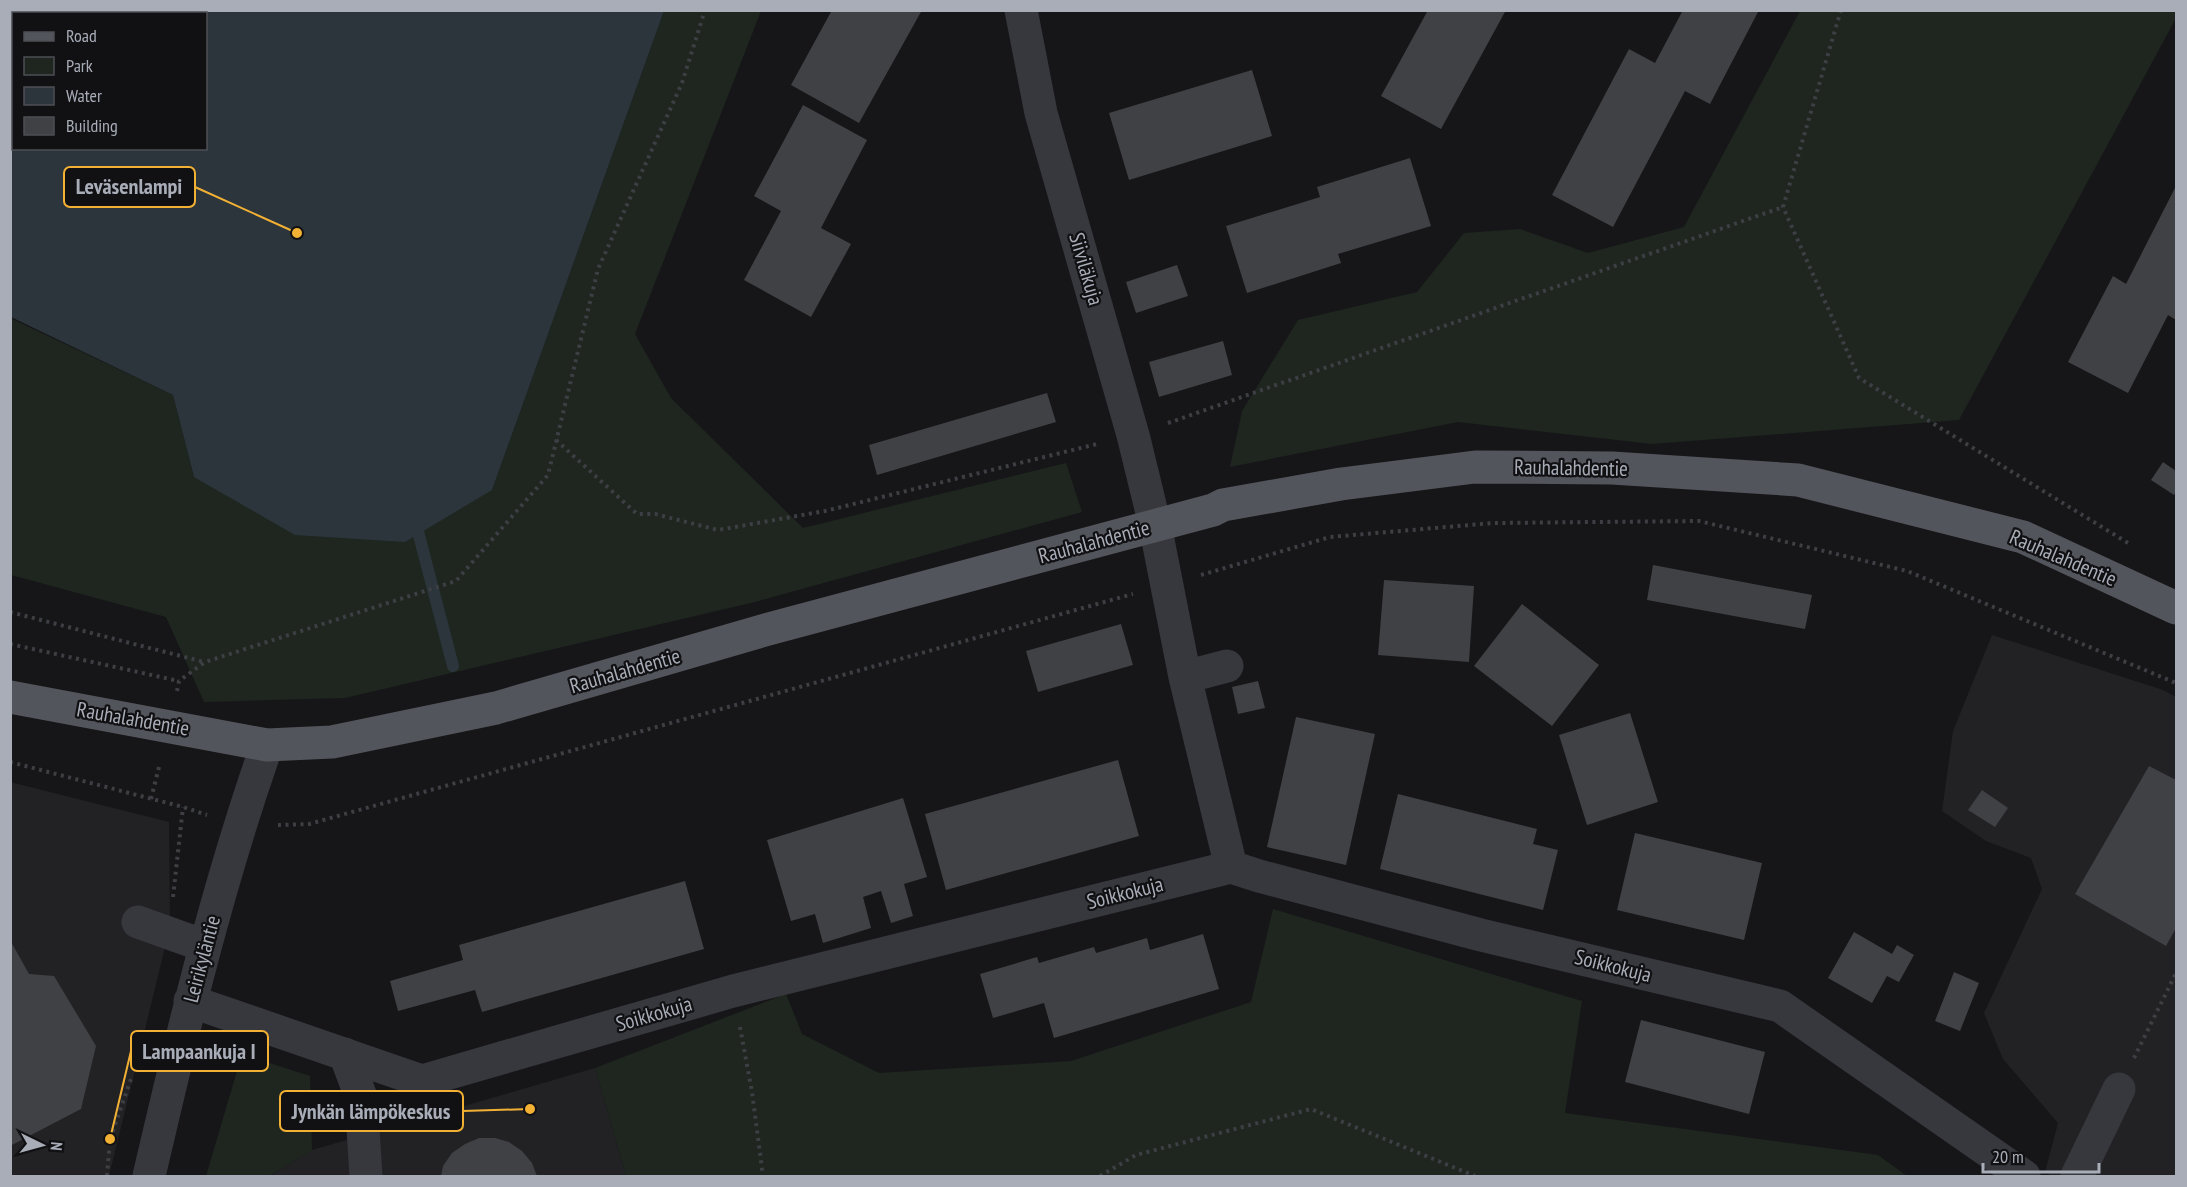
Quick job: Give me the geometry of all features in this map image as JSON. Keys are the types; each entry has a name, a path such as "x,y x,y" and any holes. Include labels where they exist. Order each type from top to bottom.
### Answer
{"main road":[{"name":"Rauhalahdentie","path":"10,697 267,745 332,742 495,708 765,630 1213,510 1223,504 1341,484 1475,467 1612,468 1798,480 2023,537 2176,608"}],"street":[{"name":"Siiviläkuja","path":"1021,10 1041,113 1134,435 1155,525 1185,677 1231,867"},
{"path":"1185,677 1227,666"},
{"name":"Leirikyläntie","path":"149,1176 190,1001 239,826 267,745"},
{"name":"Soikkokuja","path":"190,1001 422,1081 733,991 1231,867 1470,932 1780,1006 2024,1176"},
{"path":"138,922 206,946"},
{"path":"345,1054 362,1097 366,1176"},
{"path":"2077,1176 2119,1089"}],"path":[{"path":"10,644 179,681 204,662 456,580 548,475 598,269 682,82 705,10"},
{"path":"1841,10 1783,207 1859,378 2131,544"},
{"path":"10,762 183,807 239,826 309,824 1167,585 1330,537 1493,523 1699,521 1907,572 2176,683"},
{"path":"10,612 204,662"},
{"path":"170,934 183,807"},
{"path":"2119,1089 2176,973"},
{"path":"733,991 752,1092 763,1176"},
{"path":"107,1176 111,1138 135,1068"},
{"path":"1100,1176 1136,1155 1311,1109 1475,1176"}],"shaded area":[{"path":"1992,635 2163,690 2176,697 2176,1176 2052,1176 2045,1172 2058,1123 2003,1059 1984,1013 2042,889 2031,858 1986,841 1942,811 1953,731"},
{"path":"10,782 169,822 170,927 109,1176 11,1176"},
{"path":"595,1068 626,1176 270,1176 312,1150"}],"green space":[{"path":"664,11 761,11 635,334 671,398 803,528 1066,463 1082,512 755,602 345,698 204,702 166,617 11,575 10,318 173,395 194,477 492,490"},
{"path":"1800,11 2176,11 2176,18 1959,420 1652,444 1458,422 1230,467 1242,411 1298,320 1417,292 1464,233 1520,229 1588,253 1684,227"},
{"path":"1273,909 1582,1001 1565,1113 1878,1155 1907,1176 626,1176 595,1068 786,994 802,1034 879,1073 1071,1061 1251,1002"},
{"path":"242,1054 310,1076 312,1150 270,1176 206,1176"}],"water":[{"path":"10,11 664,11 492,490 405,542 295,535 194,477 173,395 11,317"}],"building":[{"path":"832,10 922,10 859,123 791,85"},
{"path":"1428,10 1506,10 1441,129 1381,96"},
{"path":"1683,10 1759,10 1710,104 1685,91 1613,227 1552,195 1629,49 1655,63"},
{"path":"1252,70 1272,136 1129,180 1109,113"},
{"path":"803,105 867,140 821,228 851,244 811,317 744,280 781,211 754,196"},
{"path":"1410,158 1431,226 1338,254 1341,263 1247,293 1226,226 1320,197 1317,187"},
{"path":"2176,186 2176,320 2168,315 2128,393 2068,362 2113,276 2126,284"},
{"path":"1177,265 1188,296 1136,313 1126,282"},
{"path":"1223,341 1232,375 1159,397 1149,362"},
{"path":"1047,393 1056,422 877,475 869,445"},
{"path":"2163,462 2176,471 2174,495 2151,480"},
{"path":"1653,565 1812,595 1805,629 1647,600"},
{"path":"1384,580 1474,586 1469,662 1378,655"},
{"path":"1522,604 1599,665 1552,726 1474,666"},
{"path":"1121,624 1133,665 1038,692 1026,651"},
{"path":"1258,681 1265,708 1238,714 1232,687"},
{"path":"1630,713 1658,802 1587,825 1559,735"},
{"path":"1296,717 1375,734 1346,865 1267,847"},
{"path":"1118,760 1139,836 946,890 925,814"},
{"path":"2149,766 2176,780 2176,928 2166,946 2075,894"},
{"path":"1982,790 2008,808 1995,827 1968,810"},
{"path":"1398,794 1537,829 1533,844 1558,850 1543,910 1380,869"},
{"path":"903,798 927,877 904,884 913,916 891,923 881,891 863,897 871,928 823,943 815,914 791,921 767,840"},
{"path":"1635,833 1762,863 1744,940 1617,910"},
{"path":"685,881 704,949 482,1012 475,990 398,1011 390,981 463,960 459,945"},
{"path":"1854,932 1892,954 1897,945 1914,955 1899,982 1887,976 1872,1003 1828,978"},
{"path":"1203,934 1219,989 1054,1038 1044,1003 993,1018 980,974 1037,957 1039,963 1094,947 1096,953 1147,938 1150,950"},
{"path":"10,940 29,974 54,976 96,1046 81,1109 10,1146"},
{"path":"1954,972 1979,983 1960,1031 1935,1021"},
{"path":"1641,1020 1765,1052 1749,1114 1625,1082"},
{"path":"479,1138 495,1138 509,1142 522,1151 532,1163 537,1176 441,1176 443,1166 452,1153"}],"waterway":[{"path":"415,520 453,666"}],"place":[{"name":"Leväsenlampi","path":"297,233"},
{"name":"Jynkän lämpökeskus","path":"530,1109"},
{"name":"Lampaankuja I","path":"110,1139"}]}
